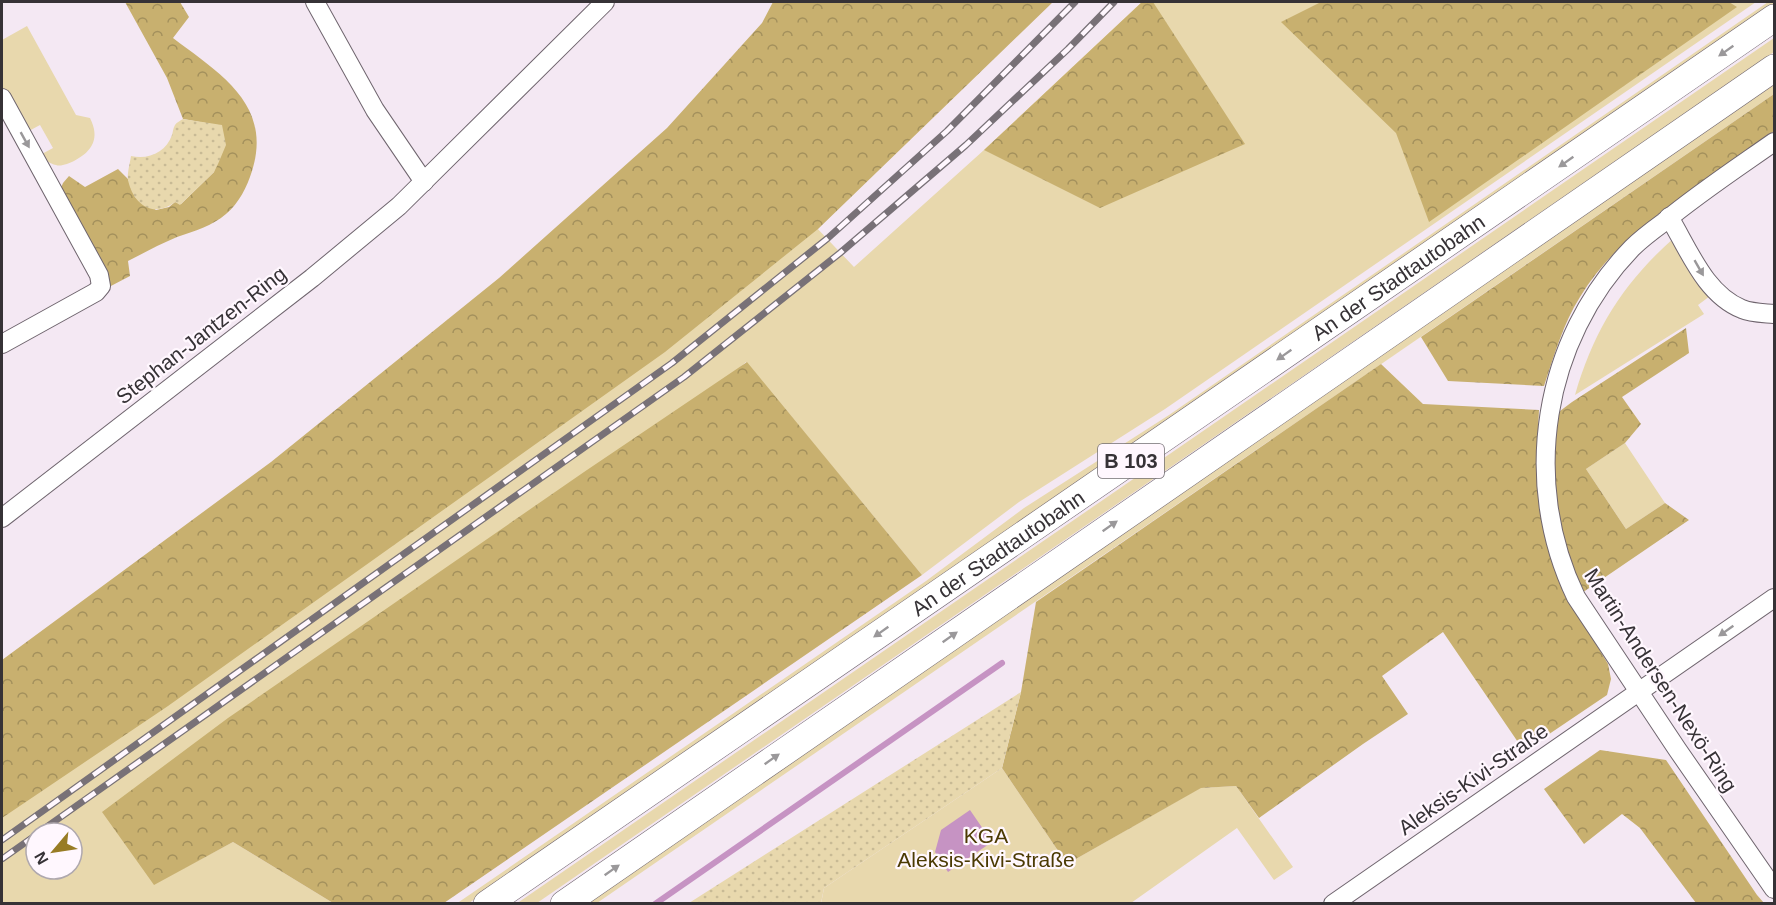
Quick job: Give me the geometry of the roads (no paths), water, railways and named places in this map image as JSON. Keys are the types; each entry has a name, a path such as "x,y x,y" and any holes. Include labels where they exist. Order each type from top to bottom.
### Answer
{"highway":[{"name":"An der Stadtautobahn","path":"487,903 1774,18"},
{"name":"An der Stadtautobahn","path":"564,903 1774,69"}],"street":[{"path":"315,2 375,110 424,182"},
{"name":"Stephan-Jantzen-Ring","path":"2,518 345,252 399,206 605,2"},
{"path":"2,99 99,275 101,286 96,292 2,344"},
{"name":"Martin-Andersen-Nexö-Ring","path":"1774,142 1670,217 1635,245 1611,271 1587,306 1568,347 1552,398 1545,452 1546,489 1556,548 1576,597 1774,889"},
{"path":"1670,217 1705,279 1722,298 1743,310 1774,314"},
{"name":"Aleksis-Kivi-Straße","path":"1333,903 1774,598"}],"waterway":[{"path":"655,904 1002,663"}],"railway":[{"path":"2,840 672,363 828,238 947,131 1075,2"},
{"path":"55,821 684,377 840,253 966,145 1068,49 1114,2"},
{"path":"2,859 24,843"}],"park label":[{"name":"KGA Aleksis-Kivi-Straße","path":"986,847"}]}
